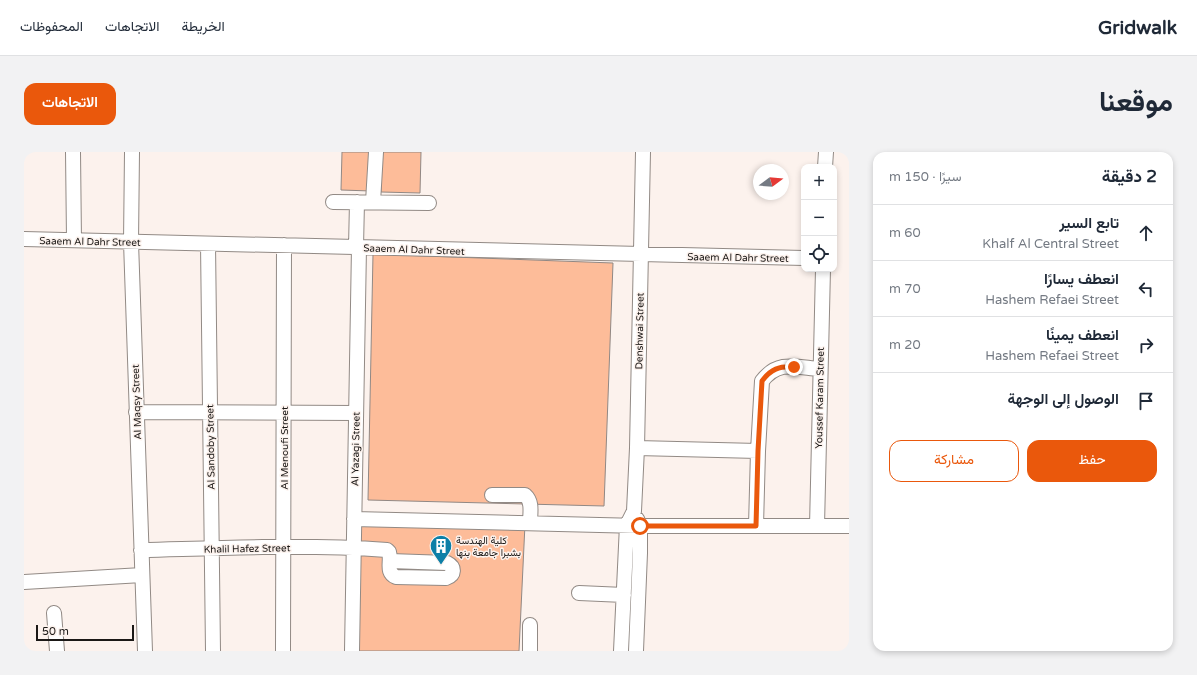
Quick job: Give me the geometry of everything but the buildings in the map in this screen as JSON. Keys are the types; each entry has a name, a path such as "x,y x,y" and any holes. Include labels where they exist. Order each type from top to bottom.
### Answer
{"street":[{"path":"73,152 74,240"},
{"name":"Al Maqsy Street","path":"132,152 131,242 145,651"},
{"path":"373,202 376,152"},
{"name":"Denshwai Street","path":"621,651 624,595 634,525 643,152"},
{"path":"825,164 826,152"},
{"path":"333,202 429,203"},
{"name":"Al Yazagi Street","path":"352,651 356,413 357,202"},
{"name":"Saaem Al Dahr Street","path":"24,239 801,258"},
{"name":"Al Sandoby Street","path":"208,244 213,651"},
{"name":"Al Menoufi Street","path":"283,651 284,245"},
{"name":"Youssef Karam Street","path":"817,526 823,272"},
{"path":"756,526 762,381 775,369 785,366 820,369"},
{"path":"136,412 356,413"},
{"path":"637,448 758,451"},
{"path":"492,495 525,495 530,502 530,523"},
{"path":"354,518 634,525 849,526"},
{"name":"Denshwai Street","path":"634,525 640,553 636,651"},
{"name":"Khalil Hafez Street","path":"141,550 284,547 354,548 387,550 390,552 390,561"},
{"path":"24,582 142,575"},
{"path":"579,593 624,595"},
{"path":"54,614 57,651"},
{"path":"530,625 530,651"}],"place":[{"name":"كلية الهندسة بشبرا جامعة بنها","path":"441,566"}],"route":[{"path":"640,526 756,526 762,381 775,369 785,366 794,367"}]}
